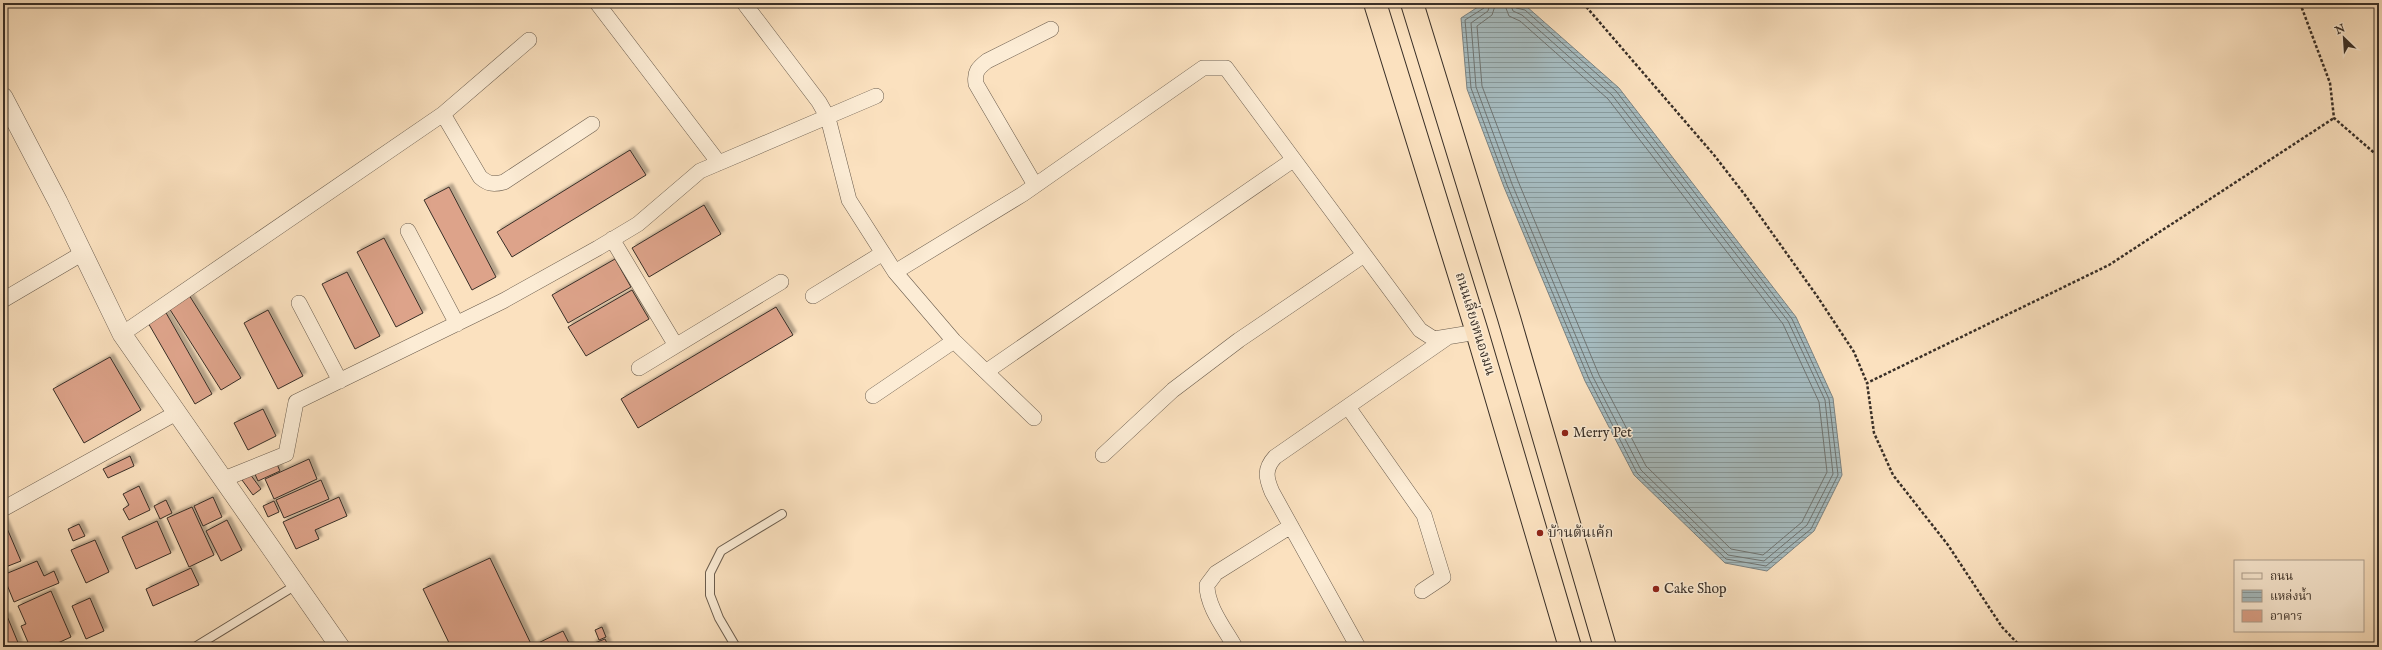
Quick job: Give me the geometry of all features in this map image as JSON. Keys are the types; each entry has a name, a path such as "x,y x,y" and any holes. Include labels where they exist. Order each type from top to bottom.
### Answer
{"highway":[{"name":"ถนนเลี่ยงหนองมน","path":"1375,3 1477,332 1570,647"},
{"path":"1412,3 1509,318 1605,647"}],"street":[{"path":"597,3 719,163"},
{"path":"744,3 819,102 828,118 849,200 895,272 954,340 1034,418"},
{"path":"1035,186 976,84 974,74 978,68 987,61 1051,29"},
{"path":"122,334 443,114 529,40"},
{"path":"895,272 1035,186 1203,68 1226,68 1420,330 1434,339 1477,332"},
{"path":"224,479 286,454 296,402 503,301 612,239 638,224 700,171 828,118 876,96"},
{"path":"3,97 83,253 122,334 178,412 340,647"},
{"path":"443,114 480,177 486,182 494,184 504,182 592,124"},
{"path":"987,371 1293,160"},
{"path":"408,231 457,324"},
{"path":"612,239 675,344"},
{"path":"3,300 83,253"},
{"path":"813,296 883,253"},
{"path":"1103,455 1173,390 1239,340 1364,254"},
{"path":"639,368 675,344 781,282"},
{"path":"299,303 340,381"},
{"path":"1358,647 1267,480 1268,464 1275,457 1450,336"},
{"path":"873,396 954,340"},
{"path":"1348,407 1424,515 1443,577 1422,591"},
{"path":"3,509 178,412"},
{"path":"1235,647 1211,604 1207,594 1206,585 1216,573 1291,526"}],"lane":[{"path":"736,647 720,618 710,595 710,574 721,551 782,514"},
{"path":"195,647 296,585"}],"path":[{"path":"1583,3 1714,155 1745,195 1842,334 1854,352 1867,383 1874,433 1892,475 1948,545 2002,627 2021,647"},
{"path":"2300,3 2330,83 2334,118 2379,157"},
{"path":"1867,383 2109,265 2334,118"}],"water":[{"path":"1484,3 1526,6 1619,88 1796,317 1833,398 1842,475 1814,531 1767,571 1725,563 1634,475 1585,381 1504,187 1467,89 1461,18"}],"building":[{"path":"630,150 646,175 512,257 497,232"},
{"path":"449,187 496,277 472,290 424,200"},
{"path":"704,205 721,234 649,277 632,248"},
{"path":"384,238 423,313 396,327 357,252"},
{"path":"615,259 631,287 568,323 552,295"},
{"path":"347,272 380,336 355,349 322,284"},
{"path":"632,290 649,319 586,356 568,327"},
{"path":"189,295 241,378 221,390 169,308"},
{"path":"776,307 793,335 638,428 621,399"},
{"path":"268,310 303,376 278,389 244,323"},
{"path":"165,311 212,394 195,404 147,321"},
{"path":"110,357 141,410 84,443 53,389"},
{"path":"263,409 276,436 248,450 234,423"},
{"path":"130,456 134,466 108,478 103,469"},
{"path":"309,459 317,479 274,499 265,479"},
{"path":"276,462 280,471 258,481 254,472"},
{"path":"250,474 261,489 253,495 242,480"},
{"path":"321,480 329,499 284,518 276,500"},
{"path":"139,486 150,510 129,520 123,509 129,505 123,494"},
{"path":"213,497 222,517 203,526 194,506"},
{"path":"339,497 347,516 315,530 319,539 296,549 283,522"},
{"path":"166,500 172,513 160,519 154,506"},
{"path":"274,501 279,512 268,517 263,506"},
{"path":"192,507 214,555 189,567 167,518"},
{"path":"3,519 21,561 3,568"},
{"path":"227,520 242,550 221,561 206,531"},
{"path":"157,521 171,553 136,569 122,537"},
{"path":"79,524 85,536 73,541 68,529"},
{"path":"95,540 109,572 86,583 71,550"},
{"path":"490,558 532,646 563,631 571,647 451,647 423,589"},
{"path":"37,561 44,576 54,571 59,583 14,602 3,575"},
{"path":"191,568 199,585 153,606 146,589"},
{"path":"51,591 71,637 49,647 30,647 21,626 26,624 18,606"},
{"path":"90,598 104,631 86,639 72,606"},
{"path":"7,616 19,645 16,647 3,647 3,617"},
{"path":"602,627 606,637 599,640 595,630"},
{"path":"605,639 608,645 594,647 592,644"}],"place":[{"name":"Merry Pet","path":"1565,433"},
{"name":"บ้านต้นเค้ก","path":"1540,533"},
{"name":"Cake Shop","path":"1656,589"}]}
